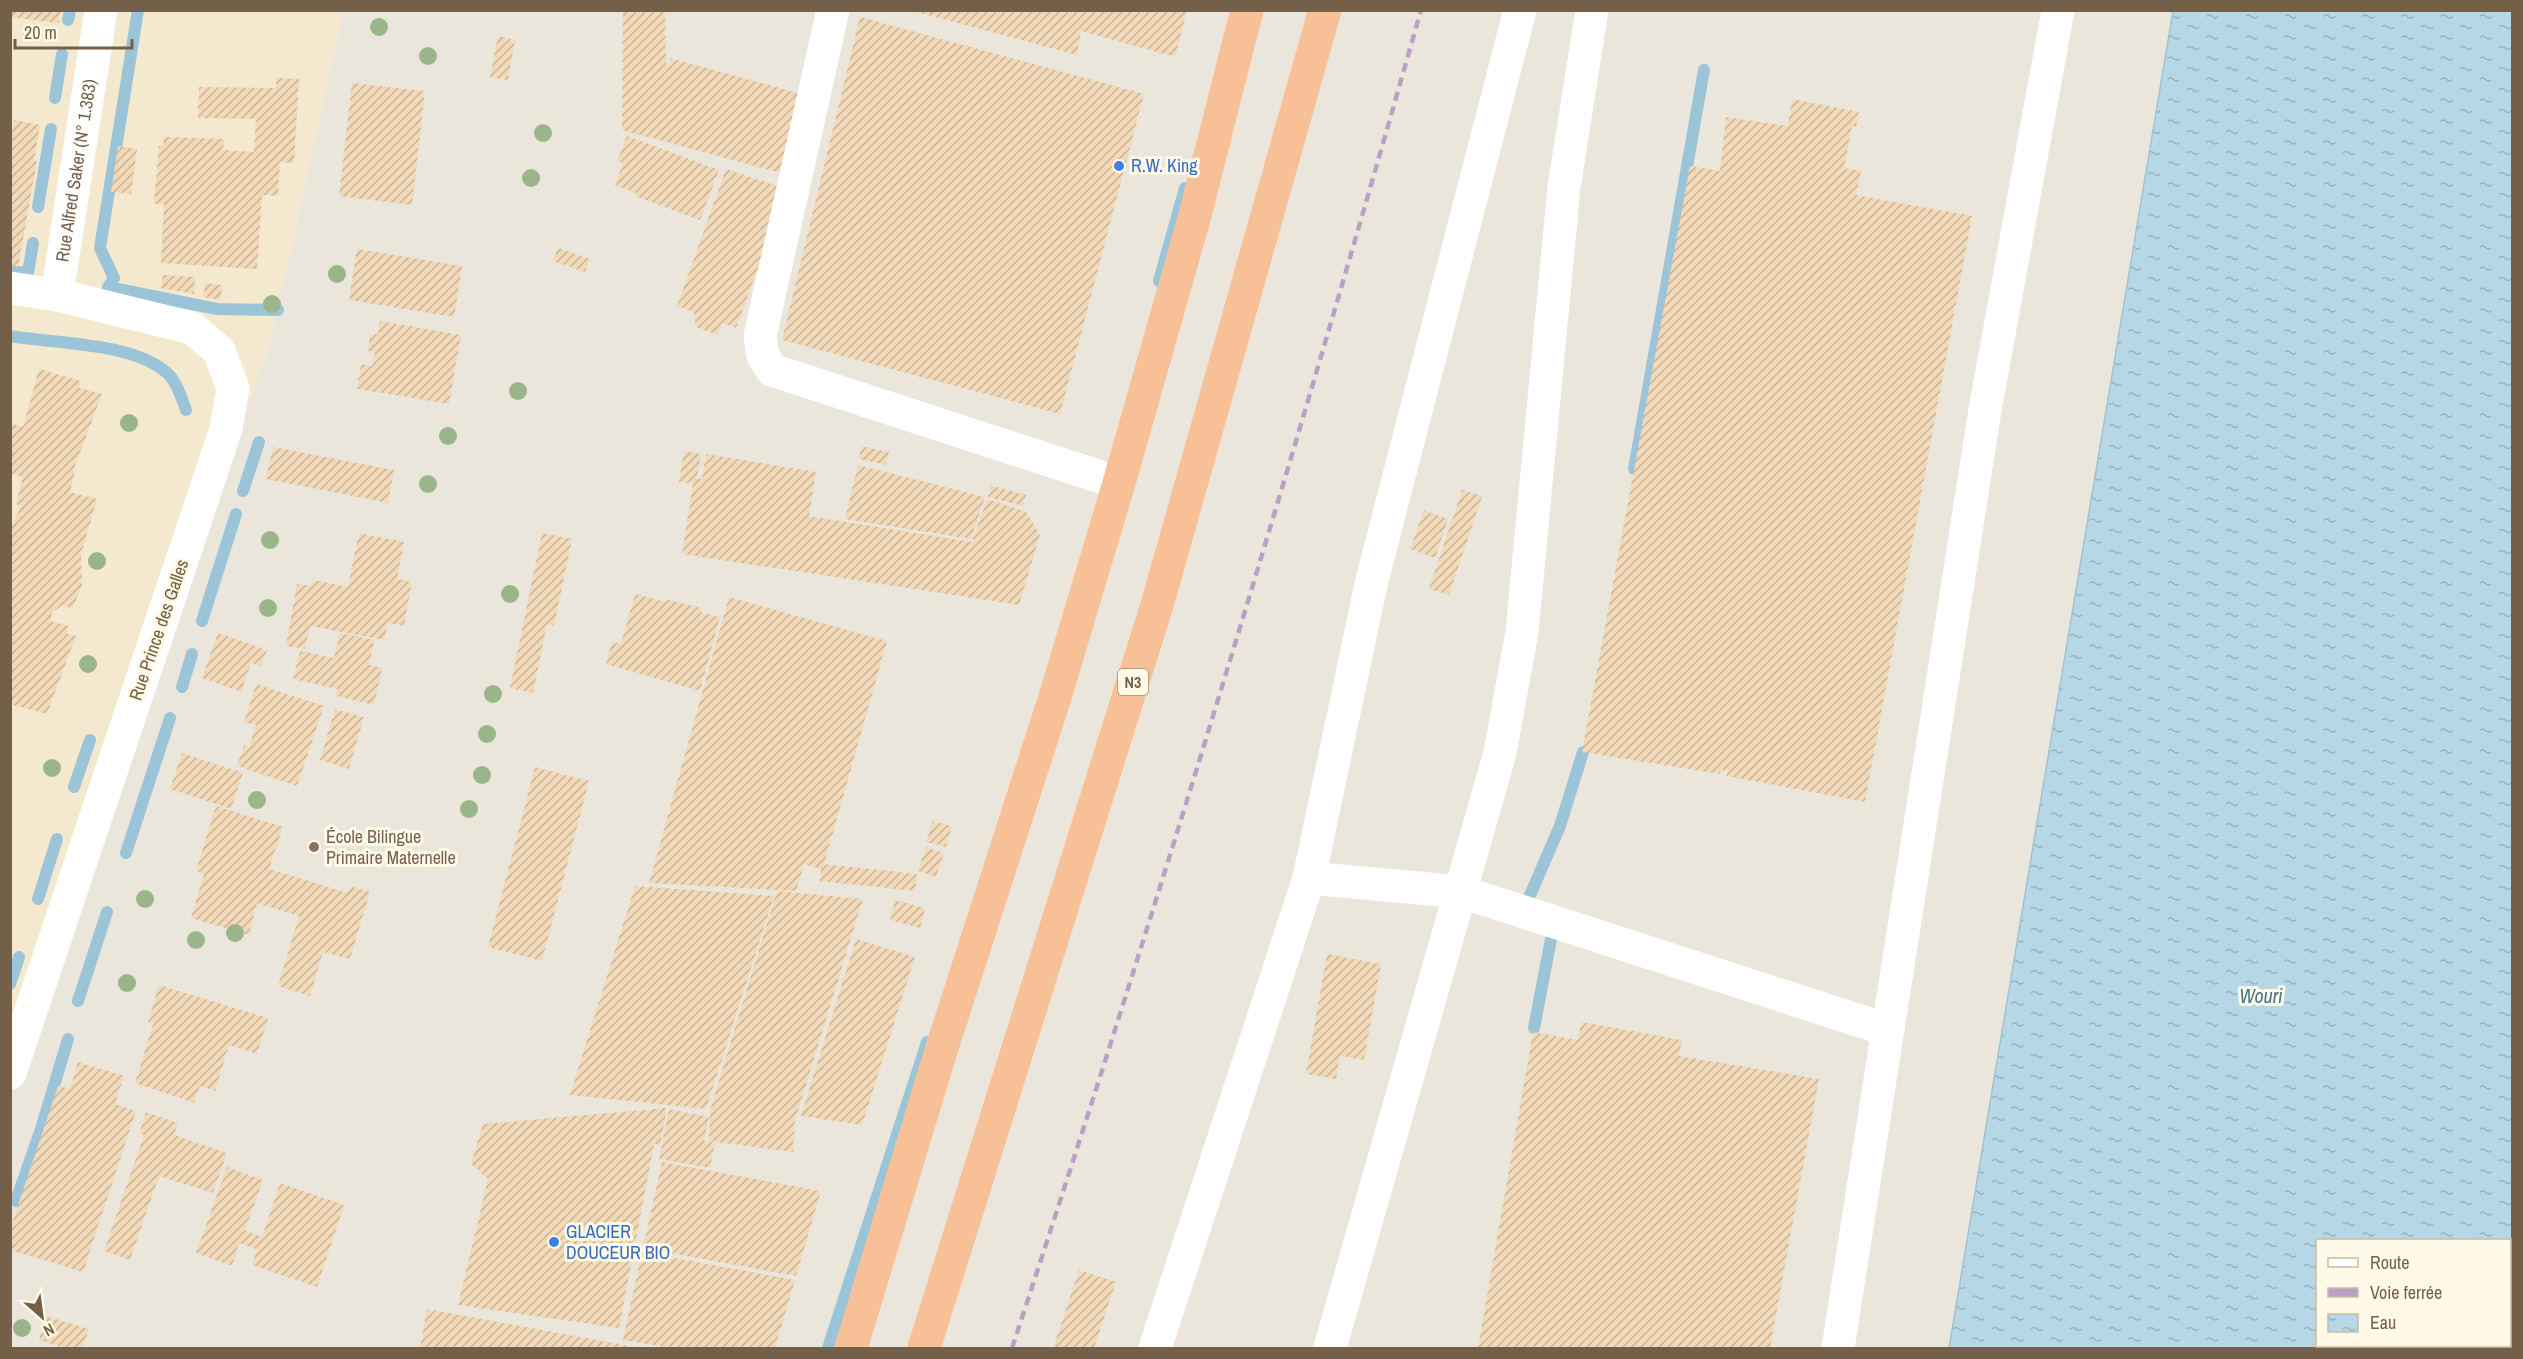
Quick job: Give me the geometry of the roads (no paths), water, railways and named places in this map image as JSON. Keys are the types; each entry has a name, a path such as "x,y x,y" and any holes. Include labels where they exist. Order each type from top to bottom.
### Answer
{"highway":[{"path":"851,1348 936,1065 1056,694 1119,483 1194,219 1247,10"},
{"name":"N3","path":"924,1348 1157,605 1324,10"}],"street":[{"name":"Rue Alfred Saker (N° 1.383)","path":"57,295 101,10"},
{"path":"833,10 760,336 763,356 772,370 1119,483"},
{"path":"1155,1348 1309,878 1372,580 1520,10"},
{"path":"1330,1348 1500,753 1522,632 1564,188 1592,10"},
{"path":"1838,1348 1985,411 2058,10"},
{"name":"Rue Prince des Galles","path":"10,288 57,295 192,328 219,351 233,387 226,429 10,1073"},
{"path":"1309,878 1462,892 1888,1030"}],"water":[{"name":"Wouri","path":"2173,11 2512,11 2512,1348 1949,1348"}],"waterway":[{"path":"68,20 70,10"},
{"path":"138,10 100,248 114,278 108,287 217,309 278,310"},
{"path":"55,98 62,54"},
{"path":"1634,469 1704,70"},
{"path":"38,207 51,129"},
{"path":"1159,281 1185,188"},
{"path":"10,271 28,273 33,243"},
{"path":"10,336 93,346 134,355 167,373 178,390 186,410"},
{"path":"243,491 259,442"},
{"path":"202,621 236,514"},
{"path":"182,687 192,654"},
{"path":"126,853 170,718"},
{"path":"74,787 90,740"},
{"path":"1524,909 1560,826 1583,752"},
{"path":"38,899 57,839"},
{"path":"78,1001 107,912"},
{"path":"1534,1028 1551,939"},
{"path":"10,984 19,957"},
{"path":"16,1201 68,1039"},
{"path":"828,1348 927,1042"}],"railway":[{"path":"1012,1348 1120,1015 1224,681 1421,10"}],"place":[{"name":"R.W. King","path":"1119,166"},
{"name":"École Bilingue Primaire Maternelle","path":"314,847"},
{"name":"GLACIER DOUCEUR BIO","path":"554,1242"}]}
